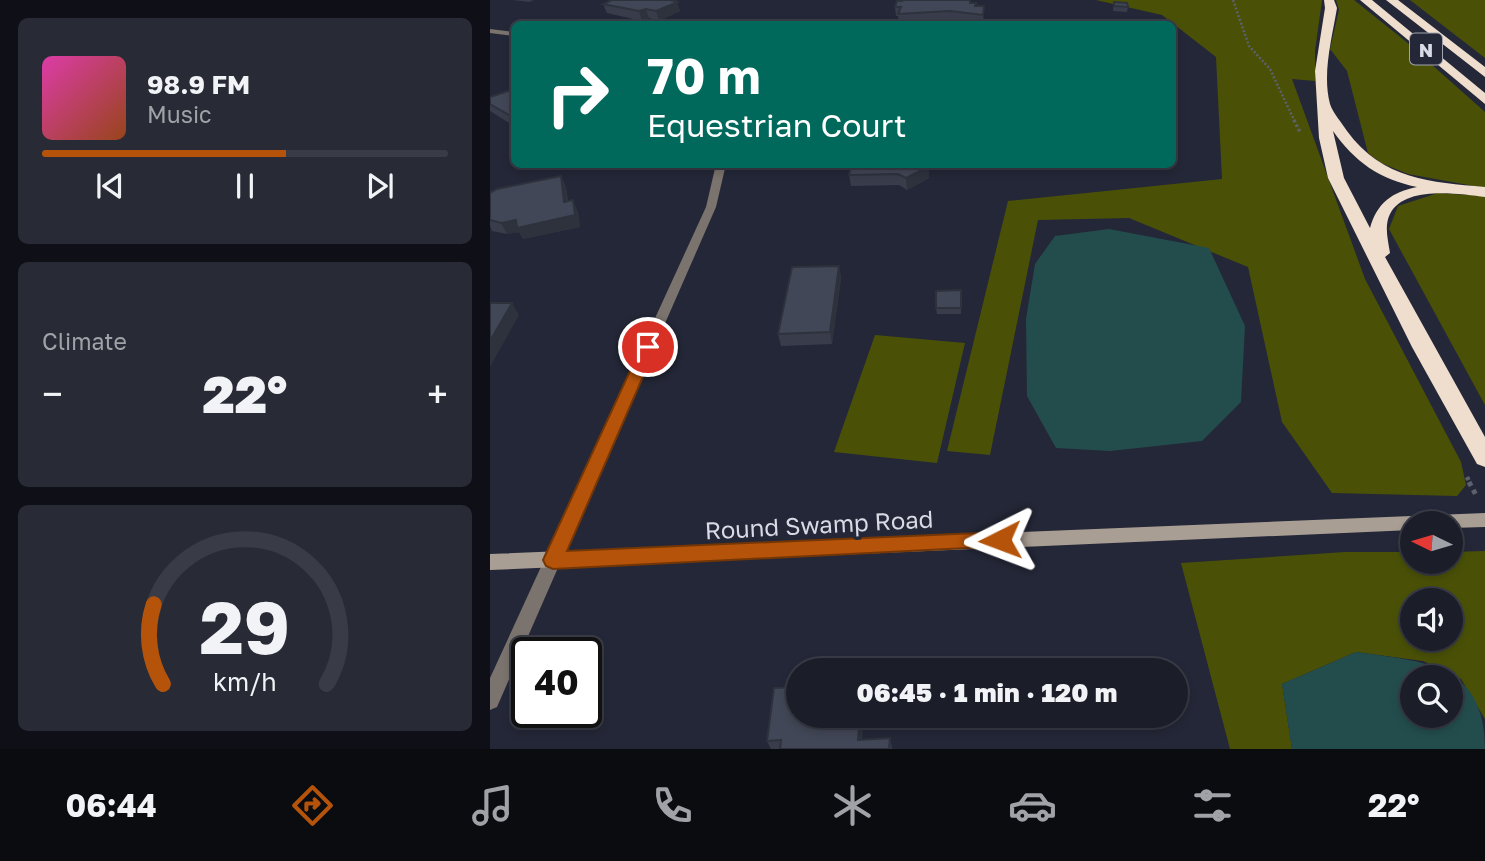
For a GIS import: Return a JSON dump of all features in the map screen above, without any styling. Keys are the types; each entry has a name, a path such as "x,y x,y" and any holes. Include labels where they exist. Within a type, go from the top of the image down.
{"highway":[{"path":"1329,0 1331,8 1321,71 1326,138 1336,178 1485,458"},
{"name":"N","path":"1365,0 1485,100"},
{"name":"N","path":"1391,0 1485,73"},
{"path":"1323,104 1359,158 1409,181 1485,192"},
{"path":"1391,285 1376,231 1385,208 1406,195 1454,189"}],"street":[{"path":"490,31 511,34"},
{"path":"490,700 711,207 721,168"},
{"name":"Round Swamp Road","path":"490,562 1485,520"}],"green space":[{"path":"1096,0 1322,0 1315,51 1315,81 1292,79 1365,279 1461,462 1466,485 1457,496 1332,493 1282,422 1248,267 1129,218 1038,220 990,455 947,451 1008,201 1222,179 1216,57 1176,26 1176,21 1170,21 1162,15"},
{"path":"1336,0 1354,0 1485,112 1485,188 1408,174 1381,163 1368,153 1347,71 1330,49 1339,10"},
{"path":"1410,0 1485,0 1485,58"},
{"path":"1438,193 1485,196 1485,405 1389,229 1398,206"},
{"path":"875,335 965,343 937,463 834,452"},
{"path":"1485,551 1485,719 1463,682 1463,665 1431,665 1423,661 1356,652 1282,684 1292,749 1230,749 1181,563 1345,552 1400,552 1400,574 1463,574 1463,552"}],"shaded area":[{"path":"1109,229 1209,248 1245,326 1241,402 1202,441 1110,451 1056,448 1027,396 1026,319 1035,264 1055,236"},
{"path":"1356,652 1429,665 1400,665 1400,728 1463,728 1463,684 1475,699 1482,721 1485,749 1292,749 1282,684"}],"building":[{"path":"612,0 678,2 656,11 639,11 603,4"},
{"path":"970,0 970,3 976,3 975,6 984,6 983,15 950,11 898,14 901,7 895,7 897,1"},
{"path":"1114,2 1127,3 1128,7 1114,6"},
{"path":"511,90 511,116 490,104 490,97"},
{"path":"850,168 926,168 906,178 898,174 849,175"},
{"path":"561,176 564,202 573,200 575,215 517,228 516,220 501,223 490,220 490,193 497,189"},
{"path":"839,266 830,332 778,334 792,267"},
{"path":"961,290 961,308 936,308 936,291"},
{"path":"490,303 512,303 490,341"},
{"path":"774,688 786,688 786,728 859,728 858,740 890,738 889,749 780,749 781,740 767,741"}],"route":[{"path":"648,347 553,560 1000,540"}]}
